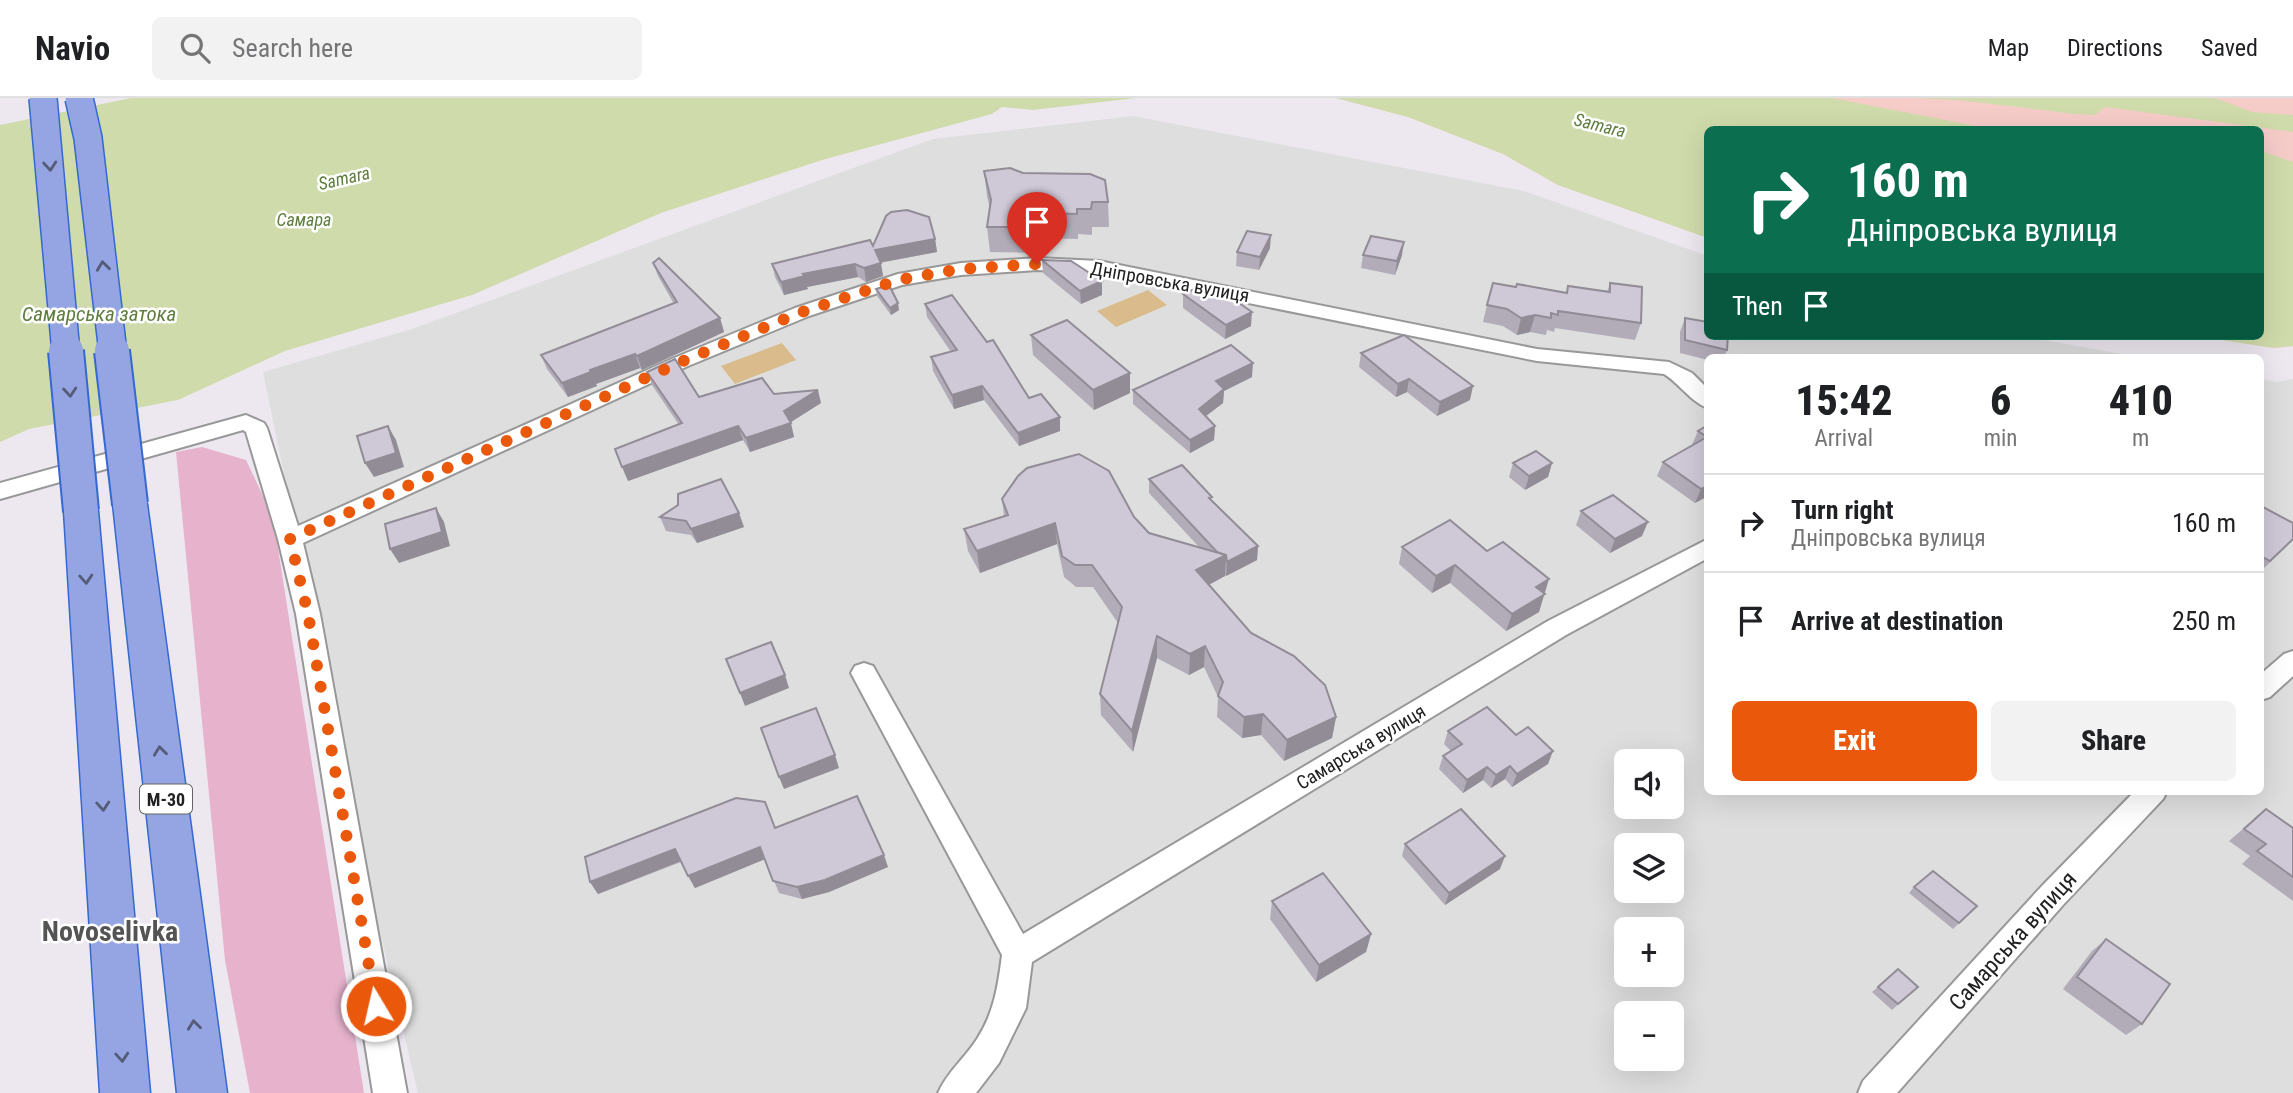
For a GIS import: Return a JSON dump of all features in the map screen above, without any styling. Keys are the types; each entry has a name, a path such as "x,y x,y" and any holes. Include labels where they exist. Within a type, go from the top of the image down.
{"highway":[{"path":"43,98 81,511 125,1093"},
{"name":"М-30","path":"79,98 88,138 202,1093"}],"street":[{"name":"Дніпровська вулиця","path":"290,539 668,368 802,312 898,280 961,269 1037,264 1099,267 1537,355 1650,364 1669,368 1704,397"},
{"path":"0,491 246,422 256,428 290,539 308,614 390,1093"},
{"name":"Самарська вулиця","path":"1018,954 1558,628 1704,550"},
{"path":"2264,687 2293,661"},
{"path":"864,673 1018,954 1010,1008 988,1052 955,1093"},
{"name":"Самарська вулиця","path":"1875,1093 2052,897 2149,795"}],"shaded area":[{"path":"1336,98 2293,98 2293,346 2274,348 2222,340 2264,340 2264,126 1704,126 1704,237 1558,185 1503,154 1408,117"},
{"path":"1133,116 1524,191 1704,255 1704,340 2044,340 2121,354 1704,354 1704,795 2264,795 2264,380 2276,382 2293,379 2293,1093 418,1093 365,868 263,372 412,329 933,139"},
{"path":"1148,290 1167,305 1116,327 1097,311"},
{"path":"782,343 796,360 735,384 721,366"},
{"path":"202,447 246,460 273,517 364,1093 250,1093 225,960 176,452"}],"water":[{"name":"Самара","path":"131,98 1136,98 1033,110 1002,107 992,114 822,160 661,213 472,295 285,351 178,400 29,429 0,442 0,125"},
{"name":"Samara","path":"1336,98 1832,98 1976,126 1704,126 1704,237 1558,185 1503,154 1408,117"},
{"path":"1914,98 2215,98 2252,112 2293,115 2293,132 2264,126 2105,107 2095,115 1958,100"},
{"path":"2264,152 2293,162 2293,346 2274,348 2222,340 2264,340"}],"building":[{"path":"1010,168 1023,173 1090,174 1105,180 1108,202 1092,202 1091,209 1077,209 1077,214 1016,212 1038,227 987,227 991,200 984,171"},
{"path":"907,210 929,217 935,239 875,250 881,263 864,268 855,264 803,274 805,276 781,282 772,264 870,240 873,246 886,216 891,212"},
{"path":"1247,231 1271,235 1260,257 1237,252"},
{"path":"1371,236 1404,242 1397,261 1363,255"},
{"path":"659,258 720,318 637,356 635,354 590,370 591,372 562,383 541,355 677,302 653,263"},
{"path":"1042,260 1071,261 1102,281 1080,291"},
{"path":"1493,283 1516,287 1517,284 1567,293 1568,286 1610,292 1610,283 1642,287 1641,323 1558,311 1558,315 1551,313 1551,318 1535,315 1521,318 1507,309 1487,305"},
{"path":"1206,284 1213,285 1252,312 1226,325 1183,294"},
{"path":"889,285 898,303 890,308 876,289"},
{"path":"952,295 987,342 993,340 1029,398 1041,394 1060,417 1018,433 982,386 952,395 931,357 957,350 925,304"},
{"path":"1685,318 1704,321 1704,340 1728,340 1727,350 1685,340"},
{"path":"1067,320 1130,373 1093,390 1031,335"},
{"path":"1404,335 1473,386 1440,402 1409,379 1398,384 1361,353"},
{"path":"1231,345 1253,363 1216,381 1224,389 1199,409 1215,426 1190,440 1133,390"},
{"path":"675,359 699,397 762,378 774,394 818,390 784,411 791,423 746,438 738,426 622,467 615,449 682,423 647,372"},
{"path":"388,426 396,453 365,463 357,436"},
{"path":"1704,439 1704,488 1701,489 1663,462"},
{"path":"1536,451 1552,463 1529,476 1513,463"},
{"path":"1079,454 1109,471 1134,517 1149,533 1226,555 1196,570 1251,633 1294,656 1325,685 1336,717 1287,740 1263,714 1244,717 1218,696 1223,682 1205,646 1190,654 1157,636 1132,731 1100,694 1122,607 1092,565 1075,565 1062,556 1055,523 977,551 964,529 1008,515 1002,499 1027,468"},
{"path":"1182,465 1212,497 1209,498 1258,546 1227,562 1226,555 1217,552 1149,479"},
{"path":"721,479 739,513 691,529 686,521 660,517 678,505 678,494"},
{"path":"1613,495 1648,522 1615,539 1581,511"},
{"path":"436,508 442,532 390,549 385,524"},
{"path":"2264,508 2293,523 2293,539 2270,561 2264,558"},
{"path":"1450,520 1487,551 1503,542 1549,579 1536,587 1545,594 1512,614 1455,565 1436,576 1402,547"},
{"path":"771,642 785,675 740,693 726,659"},
{"path":"1487,707 1516,735 1528,727 1553,751 1517,774 1510,766 1496,775 1487,767 1467,780 1443,756 1462,744 1448,731"},
{"path":"816,708 835,755 779,777 761,728"},
{"path":"857,796 884,855 825,880 797,887 773,881 760,847 688,876 675,849 590,882 585,857 736,798 765,802 775,828"},
{"path":"1461,809 1505,856 1449,893 1405,844"},
{"path":"2266,809 2293,828 2293,877 2257,851 2266,844 2244,829"},
{"path":"1933,871 1977,906 1959,923 1914,887"},
{"path":"1323,873 1371,934 1319,965 1272,901"},
{"path":"2106,939 2170,984 2142,1024 2077,977"},
{"path":"1898,969 1918,987 1898,1004 1878,987"}],"district":[{"name":"Novoselivka","path":"110,931"}],"route":[{"path":"376,1006 308,614 290,539 681,362 802,312 898,280 961,269 1037,264"}],"water label":[{"name":"Самарська затока","path":"99,314"}]}
